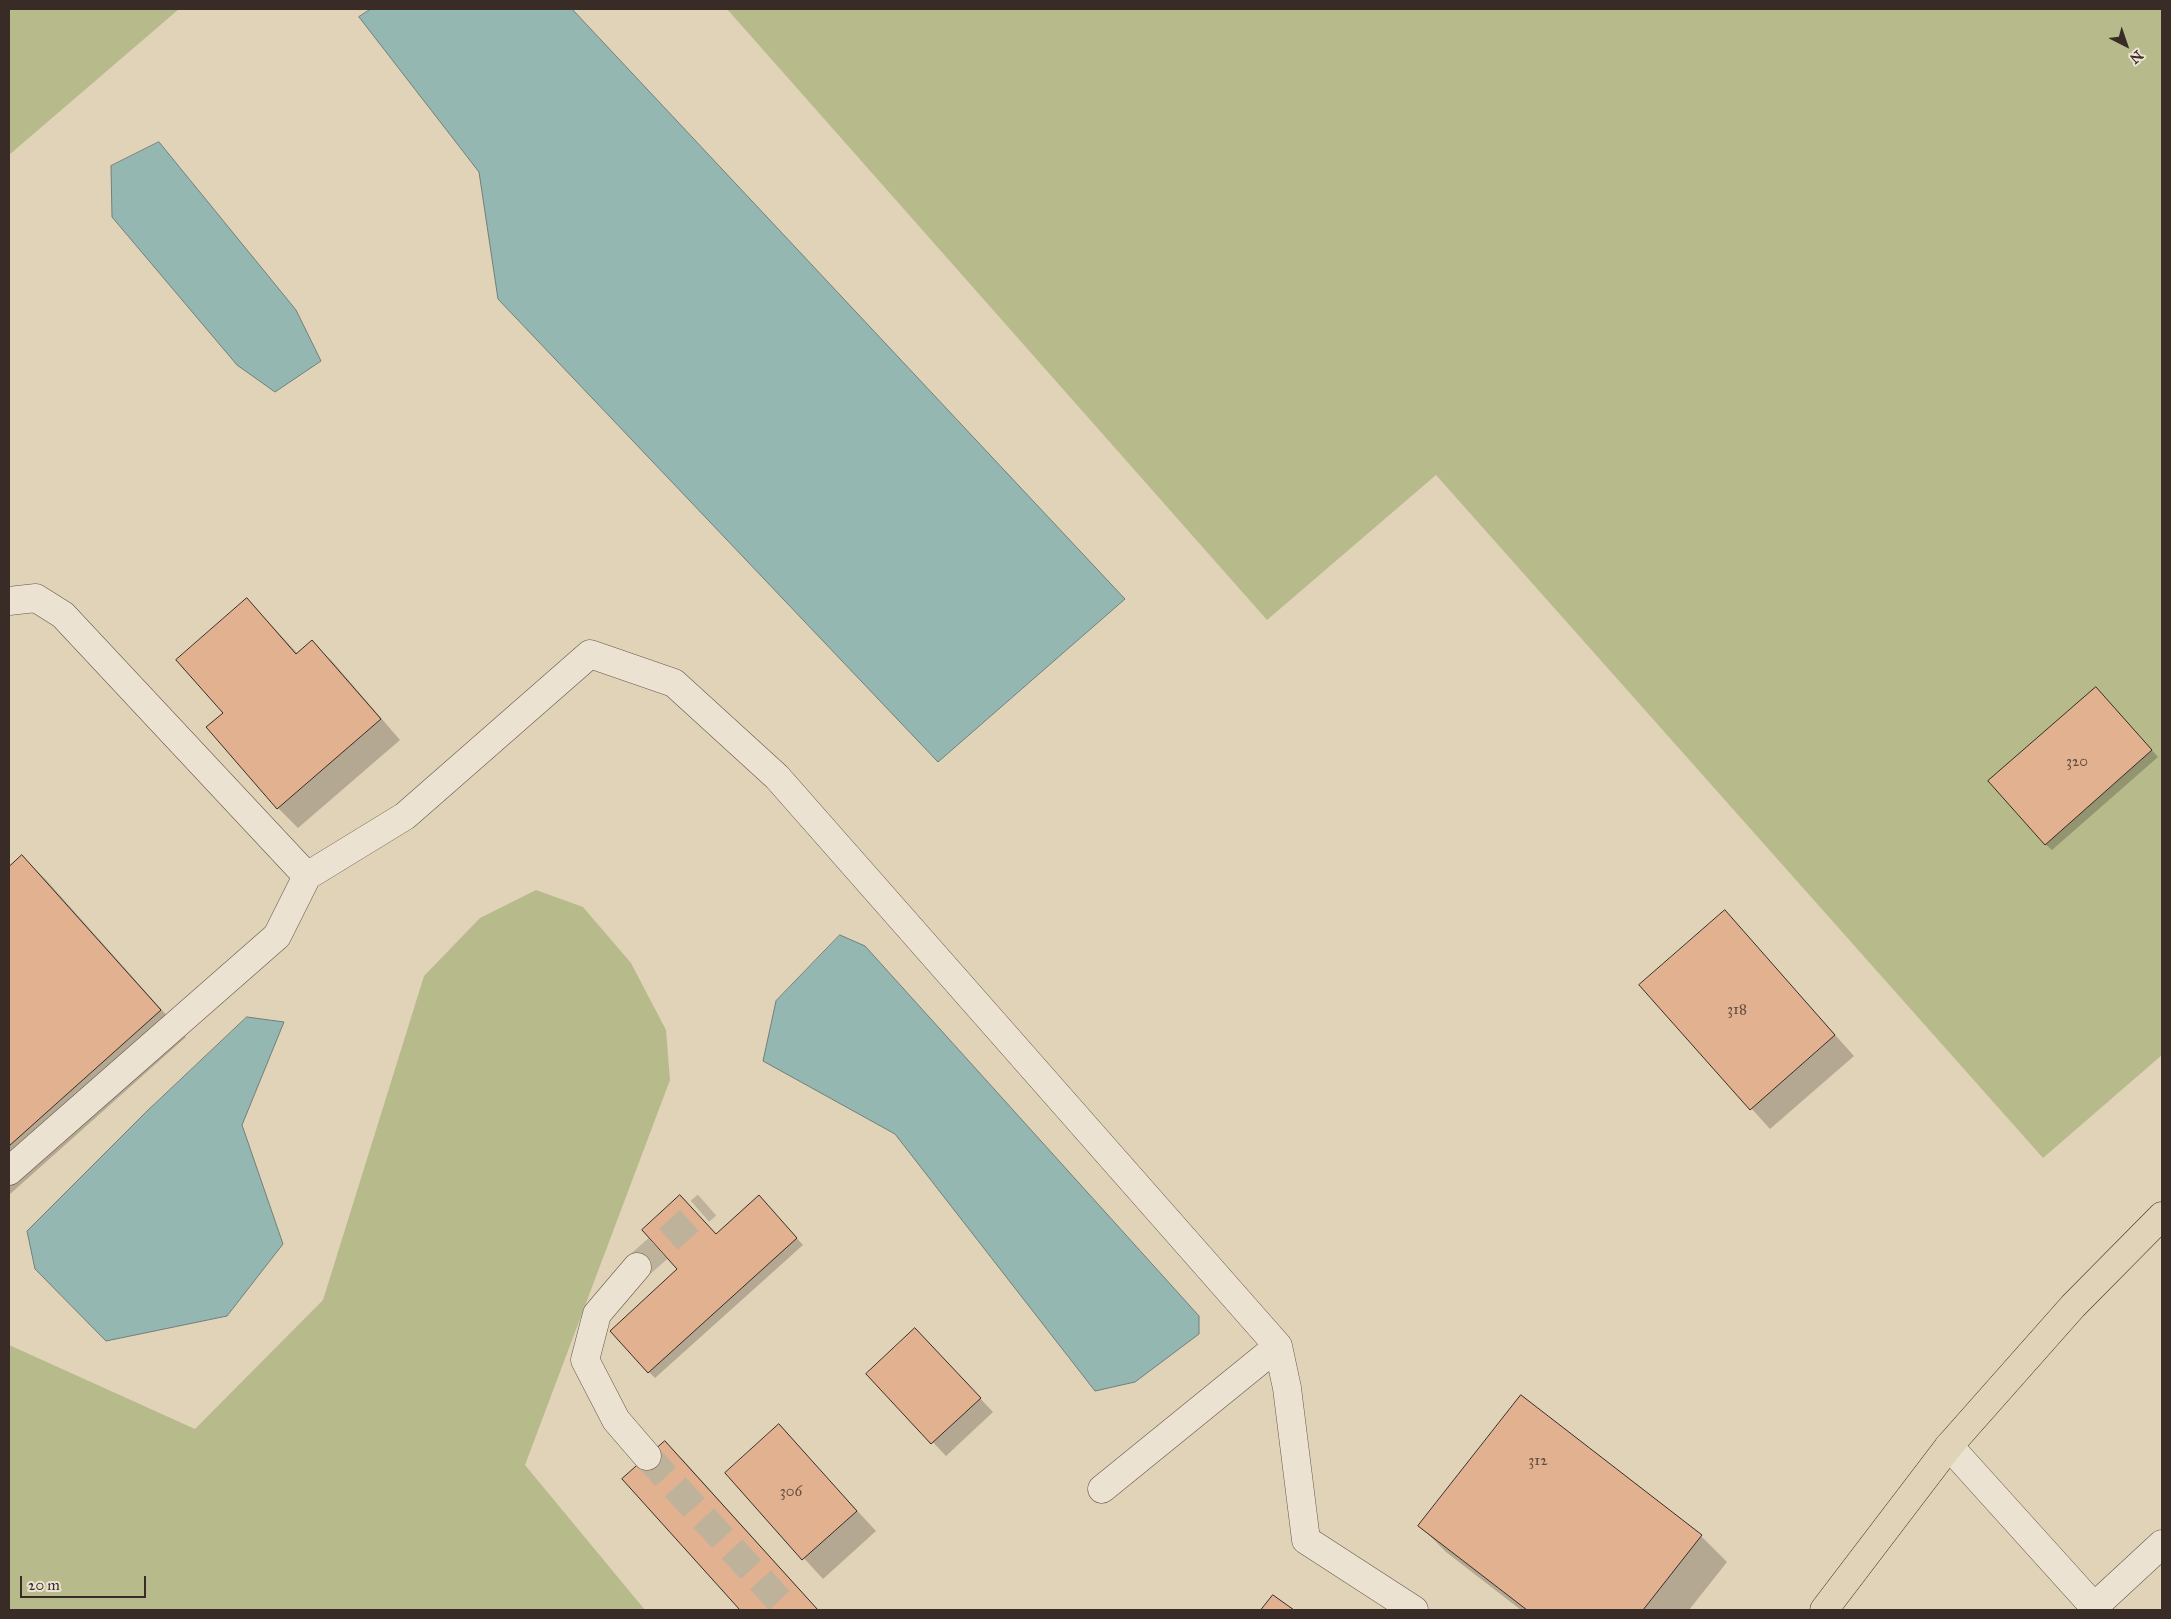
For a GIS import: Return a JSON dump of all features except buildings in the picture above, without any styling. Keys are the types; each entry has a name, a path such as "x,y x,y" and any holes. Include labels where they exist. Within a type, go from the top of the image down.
{"main road":[{"path":"1824,1610 1949,1446 2073,1306 2162,1216"}],"street":[{"path":"9,601 36,598 63,615 307,876"},
{"path":"9,1171 276,936 307,876 405,816 590,654 674,684 777,777 1278,1346 1287,1388 1306,1540 1414,1610"},
{"path":"637,1267 597,1314 585,1360 616,1420 647,1456"},
{"path":"1102,1489 1278,1346"},
{"path":"1949,1446 2095,1609 2162,1544"}],"green space":[{"path":"9,9 179,9 9,155"},
{"path":"727,9 2162,9 2162,1055 2043,1158 1436,475 1267,620"},
{"path":"536,890 583,907 631,963 666,1030 670,1080 525,1465 645,1610 9,1610 9,1345 195,1429 323,1300 424,976 480,918"}],"water":[{"path":"371,9 572,9 1125,599 938,762 498,299 479,172 359,17"},
{"path":"159,142 296,310 321,361 275,392 237,365 112,217 111,166"},
{"path":"840,935 865,946 1199,1316 1199,1334 1135,1382 1095,1391 895,1134 763,1061 776,1001"},
{"path":"247,1017 284,1022 242,1125 283,1244 227,1316 106,1341 35,1269 27,1231 145,1113"}],"tunnel":[{"path":"637,1267 707,1205"},
{"path":"647,1456 788,1610"}]}
